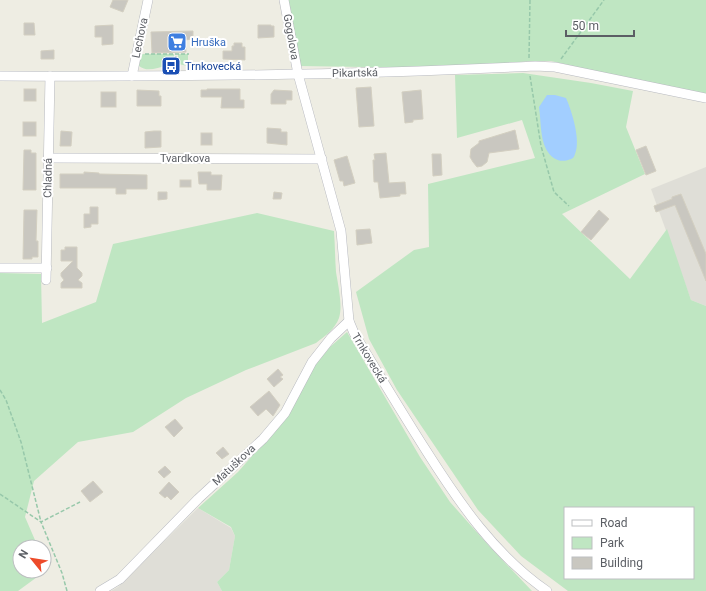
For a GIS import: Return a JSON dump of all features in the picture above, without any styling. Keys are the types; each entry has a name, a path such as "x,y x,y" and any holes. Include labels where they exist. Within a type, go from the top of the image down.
{"street":[{"name":"Lechova","path":"132,76 148,0"},
{"name":"Gogolova","path":"284,0 298,74"},
{"name":"Pikartská","path":"0,76 132,76 418,72 529,66 555,67 706,98"},
{"name":"Trnkovecká","path":"298,74 341,231 349,322 354,333 456,498 494,545 532,581 546,591"},
{"name":"Chladná","path":"46,280 50,76"},
{"name":"Tvardkova","path":"48,158 322,159"},
{"path":"0,268 46,268"},
{"name":"Matuškova","path":"100,591 120,579 198,498 263,439 285,413 312,362 331,338 349,322"}],"path":[{"path":"530,0 529,66 541,146 554,192 569,206"},
{"path":"555,67 604,0"},
{"path":"153,54 189,54"},
{"path":"175,66 176,54"},
{"path":"0,390 6,400 21,442 40,522 62,573 67,591"},
{"path":"0,494 40,522"},
{"path":"40,522 80,502"}],"shaded area":[{"path":"706,167 706,306 691,300 651,189"},
{"path":"198,508 231,528 235,536 229,570 217,582 222,591 111,591 118,587"}],"green space":[{"path":"288,0 706,0 706,94 637,81 551,61 433,68 299,66"},
{"path":"140,54 174,54 174,64 153,69 142,68 139,66"},
{"path":"178,54 188,54 188,66 178,64"},
{"path":"523,73 633,91 626,127 645,174 562,214 630,279 667,229 691,300 706,306 706,591 568,591 521,556 478,510 397,390 369,339 356,292 414,250 429,247 428,184 535,158 522,120 457,138 455,75"},
{"path":"257,213 334,231 336,272 340,295 339,318 335,326 316,343 246,370 186,398 133,432 78,442 34,481 25,517 35,539 12,539 12,579 34,579 18,591 0,591 0,273 41,274 42,323 96,302 113,244"},
{"path":"347,332 420,457 450,502 532,591 222,591 217,582 229,570 235,536 231,527 198,508 238,472 288,415 315,365 330,347"}],"water":[{"path":"547,95 555,95 566,98 573,118 577,148 575,155 571,159 565,161 558,160 553,157 548,152 544,144 539,107"}],"building":[{"path":"113,0 128,0 123,12 110,7"},
{"path":"24,23 34,23 35,35 24,35"},
{"path":"113,25 113,44 102,45 102,37 95,37 95,26"},
{"path":"258,25 274,26 274,37 258,38"},
{"path":"193,31 193,39 185,40 186,52 152,53 151,32"},
{"path":"234,43 242,43 242,47 245,47 245,60 223,59 223,51 232,51 232,46 234,46"},
{"path":"54,50 54,59 41,59 41,51"},
{"path":"371,87 374,126 359,127 356,88"},
{"path":"24,89 36,89 36,101 24,101"},
{"path":"240,89 240,100 244,100 244,108 221,108 222,97 201,97 201,90"},
{"path":"137,90 159,91 159,96 161,96 161,106 137,106"},
{"path":"274,90 292,91 292,100 286,100 286,104 271,104 271,94"},
{"path":"421,90 423,119 405,123 402,92"},
{"path":"101,92 116,92 116,107 101,107"},
{"path":"23,122 36,122 36,136 23,136"},
{"path":"267,128 281,129 281,132 287,132 287,145 267,143"},
{"path":"515,130 519,149 489,153 487,162 482,166 477,167 470,157 471,149 479,143 479,141"},
{"path":"61,131 72,132 71,146 60,146"},
{"path":"161,131 161,147 145,148 145,132"},
{"path":"201,133 212,133 212,145 201,145"},
{"path":"646,146 656,171 646,175 636,150"},
{"path":"24,150 31,150 31,153 36,153 36,190 23,190"},
{"path":"386,153 389,183 405,182 406,194 380,198 378,182 374,182 373,160 375,160 374,154"},
{"path":"432,154 441,154 442,175 433,176"},
{"path":"347,156 355,183 344,186 343,181 340,181 334,160"},
{"path":"84,172 99,174 147,175 147,189 126,189 126,194 116,194 116,188 60,188 60,174 84,174"},
{"path":"198,172 211,172 211,175 222,175 221,190 207,190 207,184 199,184"},
{"path":"180,180 191,180 191,187 180,187"},
{"path":"158,192 167,192 167,199 158,200"},
{"path":"274,192 282,193 281,199 273,199"},
{"path":"681,194 706,254 706,281 675,205 656,212 654,206"},
{"path":"90,207 98,207 98,224 91,224 91,227 84,228 84,214 90,214"},
{"path":"24,210 37,210 36,241 38,241 38,257 32,257 32,259 23,259"},
{"path":"599,210 609,219 591,240 581,232"},
{"path":"370,229 372,243 357,245 356,230"},
{"path":"65,247 77,247 77,268 82,273 82,276 78,280 82,283 82,288 61,288 61,283 64,280 61,273 73,261 61,261 61,250 65,250"},
{"path":"278,369 283,375 280,377 283,379 274,387 267,379"},
{"path":"269,391 280,405 273,416 266,409 258,416 250,407"},
{"path":"175,419 183,428 174,437 165,427"},
{"path":"223,447 229,454 222,459 216,453"},
{"path":"165,466 171,472 164,478 158,472"},
{"path":"93,481 103,492 90,502 81,491"},
{"path":"169,482 179,492 171,500 167,496 165,498 159,493"}],"place":[{"name":"Hruška","path":"177,42"},
{"name":"Trnkovecká","path":"171,66"}]}
